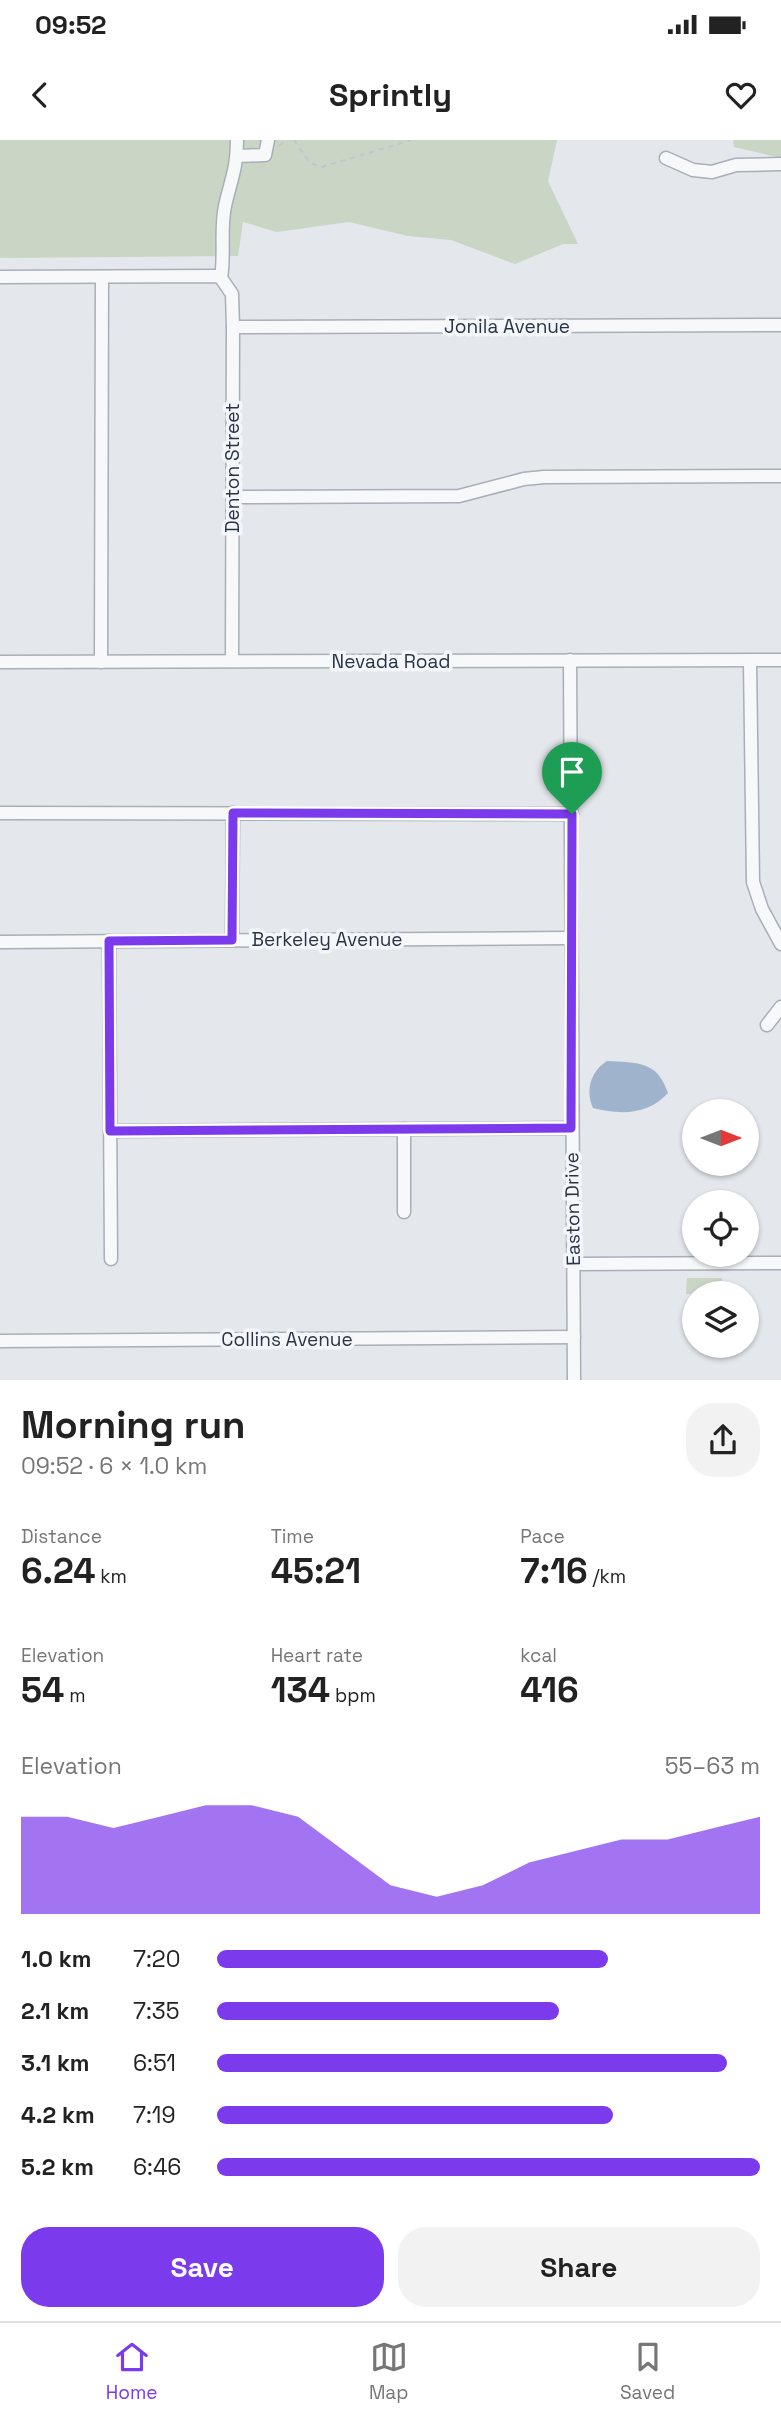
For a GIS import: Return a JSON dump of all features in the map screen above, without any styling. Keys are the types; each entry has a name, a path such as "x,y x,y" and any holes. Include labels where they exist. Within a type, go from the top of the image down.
{"street":[{"path":"0,277 221,278 225,259 225,207 237,170 237,140"},
{"path":"237,156 265,155 268,140"},
{"path":"666,158 693,170 712,172 736,165 781,164"},
{"path":"101,662 102,277"},
{"name":"Denton Street","path":"221,278 232,294 233,327 232,661"},
{"name":"Jonila Avenue","path":"233,327 781,326"},
{"path":"233,497 459,496 524,479 544,477 781,476"},
{"name":"Easton Drive","path":"570,660 574,1380"},
{"name":"Nevada Road","path":"0,662 781,660"},
{"path":"750,661 753,882 762,909 781,944"},
{"path":"0,813 572,814"},
{"path":"232,940 233,813"},
{"name":"Berkeley Avenue","path":"0,942 570,938"},
{"path":"109,941 111,1259"},
{"path":"767,1025 781,1007"},
{"path":"110,1131 571,1128"},
{"path":"404,1129 404,1212"},
{"path":"573,1264 781,1263"},
{"name":"Collins Avenue","path":"0,1341 574,1337"}],"path":[{"path":"294,140 310,163 322,167 411,140"}],"green space":[{"path":"0,140 557,140 548,181 578,244 563,244 515,264 451,240 408,236 349,222 277,232 243,222 238,256 0,258"},
{"path":"733,140 781,140 781,158 734,147"},
{"path":"687,1278 722,1278 722,1281 687,1281"}],"water":[{"path":"607,1061 645,1065 658,1074 668,1093 652,1106 633,1111 614,1112 593,1108 591,1082 597,1070"}],"route":[{"path":"233,813 572,814 571,1128 110,1131 109,941 232,940 233,813"}]}
